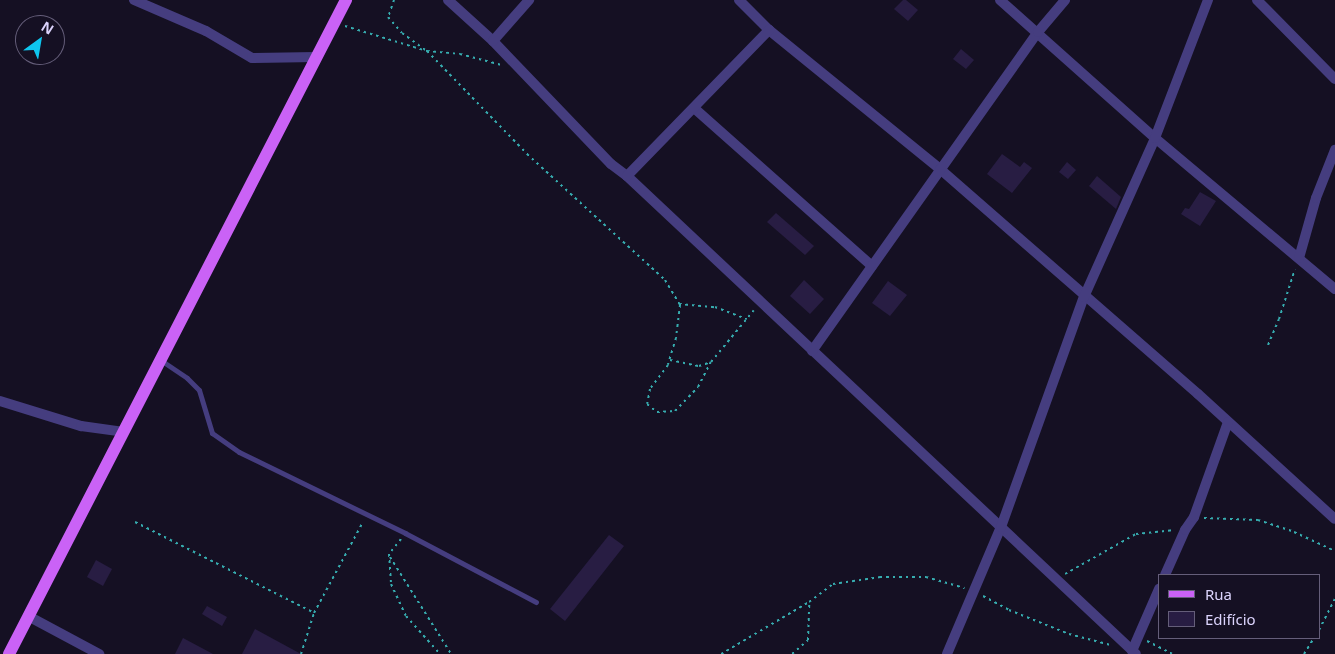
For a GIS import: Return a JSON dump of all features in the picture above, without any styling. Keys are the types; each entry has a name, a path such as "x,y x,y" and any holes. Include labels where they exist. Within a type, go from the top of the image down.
{"main road":[{"path":"10,654 346,0"}],"street":[{"path":"134,0 206,32 252,58 316,56"},
{"path":"448,0 493,41 611,164 627,176 812,352 1134,652"},
{"path":"493,41 529,0"},
{"path":"739,0 769,30 940,169 1228,422 1335,519"},
{"path":"1000,0 1155,138 1335,289"},
{"path":"812,352 1038,32 1065,0"},
{"path":"948,654 1001,527 1084,297 1155,138 1208,0"},
{"path":"1257,0 1335,79"},
{"path":"627,176 769,30"},
{"path":"694,108 872,266"},
{"path":"1299,258 1316,198 1335,150"},
{"path":"0,400 81,426 124,432"},
{"path":"1165,574 1185,530 1194,517 1228,422"},
{"path":"1134,652 1137,636 1158,591"},
{"path":"28,616 99,654"}],"lane":[{"path":"161,361 187,378 199,390 212,433 239,452 405,533 536,602"}],"path":[{"path":"394,0 388,17 402,34 426,51 527,154 665,280 679,304 676,338 670,360 650,389 648,404 657,412 675,412 698,386 711,362 760,302"},
{"path":"334,22 426,51 460,54 504,66"},
{"path":"1268,345 1279,319 1299,258"},
{"path":"679,304 715,307 746,319"},
{"path":"670,360 699,366 711,362"},
{"path":"301,654 314,613 366,515"},
{"path":"1194,517 1258,520 1294,532 1335,551"},
{"path":"135,522 314,613"},
{"path":"1056,579 1136,534 1185,530"},
{"path":"405,533 389,554 391,584 406,616 440,654"},
{"path":"389,554 451,654"},
{"path":"721,654 809,602 833,584 880,576 926,577 974,591 1010,610 1069,634 1114,646"},
{"path":"1320,628 1335,599"},
{"path":"792,654 808,640 809,602"},
{"path":"1137,636 1172,654"},
{"path":"1304,654 1313,639"}],"building":[{"path":"903,0 906,0 918,10 908,21 894,9"},
{"path":"961,49 974,60 966,69 953,59"},
{"path":"1002,154 1020,167 1024,162 1032,168 1012,193 987,174"},
{"path":"1067,162 1076,170 1068,179 1059,172"},
{"path":"1097,176 1121,197 1116,209 1089,186"},
{"path":"1200,192 1216,201 1200,226 1181,214 1185,208 1189,209"},
{"path":"776,213 814,246 805,255 767,222"},
{"path":"804,280 824,299 810,314 790,296"},
{"path":"888,281 907,295 890,316 872,303"},
{"path":"609,535 624,546 565,621 550,609"},
{"path":"96,560 112,569 103,586 87,577"},
{"path":"207,606 227,617 222,626 202,614"},
{"path":"255,629 301,654 242,654"},
{"path":"183,638 213,654 175,654"}]}
